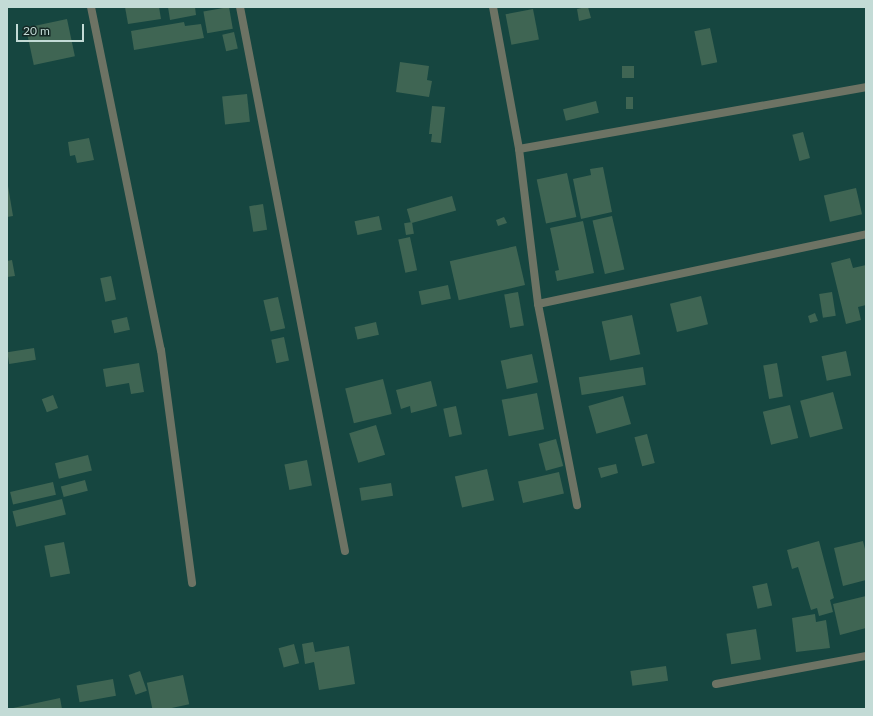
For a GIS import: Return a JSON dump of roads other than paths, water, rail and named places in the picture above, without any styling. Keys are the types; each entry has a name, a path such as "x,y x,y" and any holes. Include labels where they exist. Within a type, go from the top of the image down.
{"street":[{"path":"91,7 162,350 192,583"},
{"path":"240,7 345,551"},
{"path":"493,7 519,149 538,304 577,505"},
{"path":"519,149 866,87"},
{"path":"538,304 866,234"},
{"path":"716,684 866,656"}]}
